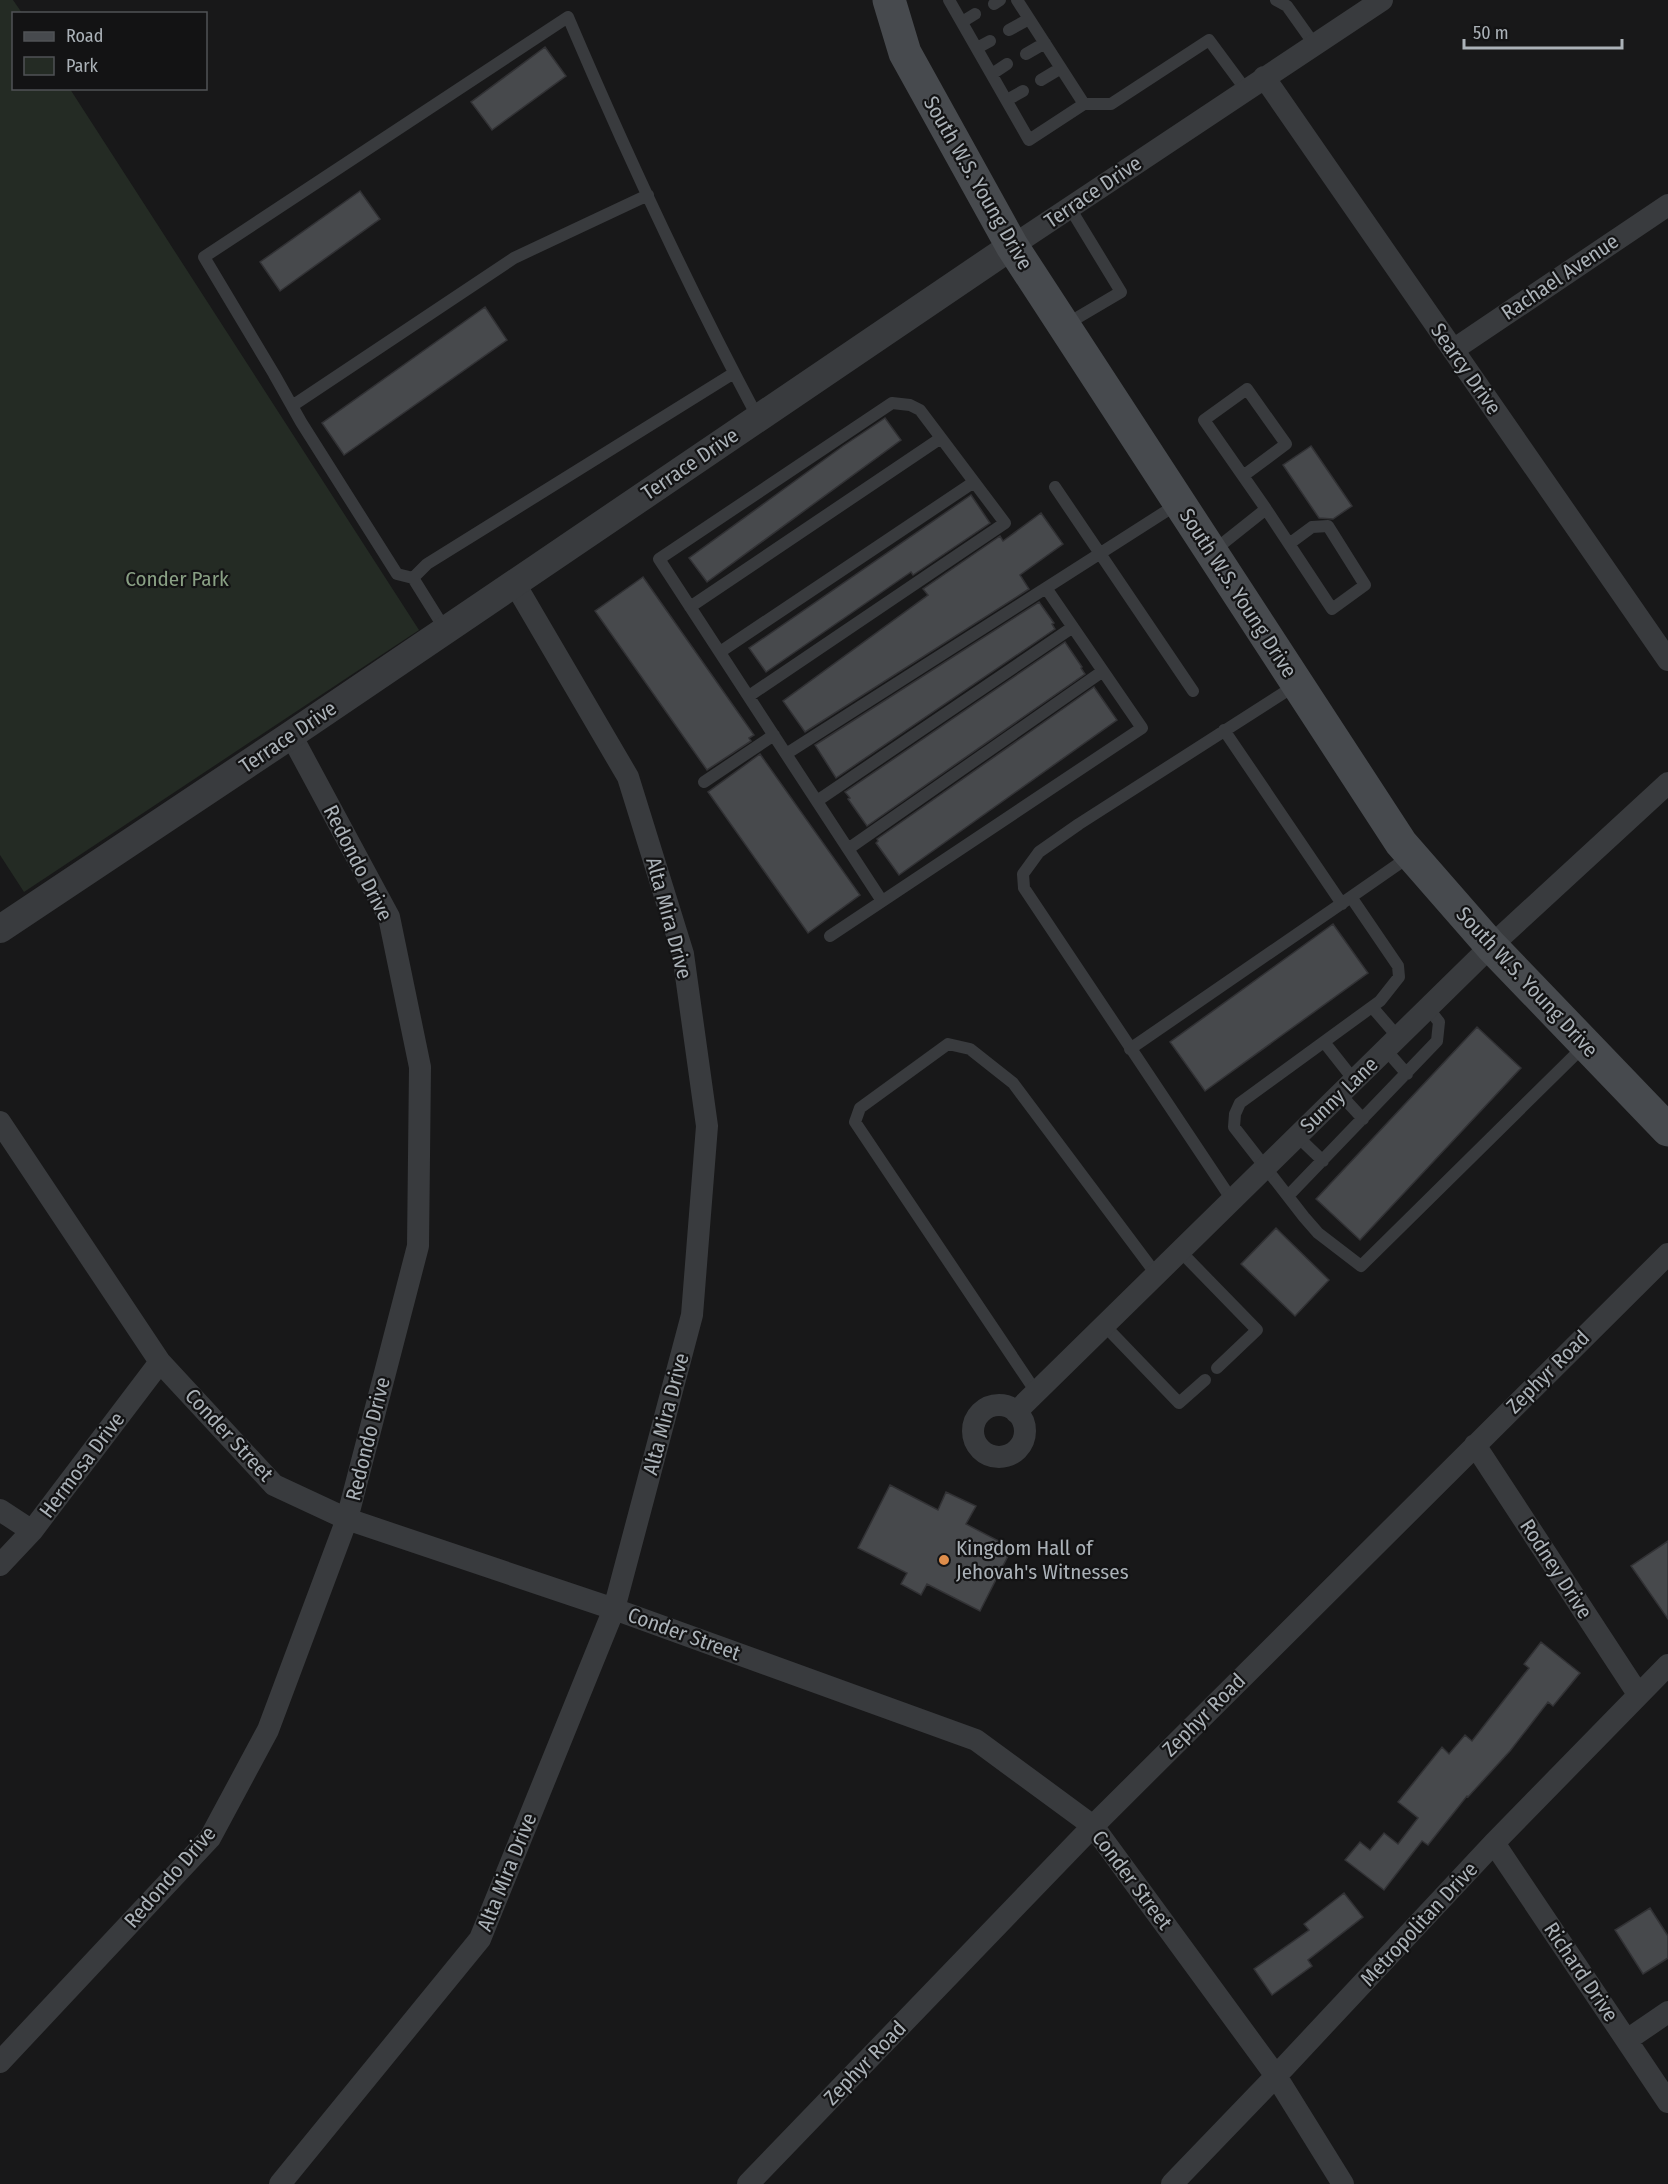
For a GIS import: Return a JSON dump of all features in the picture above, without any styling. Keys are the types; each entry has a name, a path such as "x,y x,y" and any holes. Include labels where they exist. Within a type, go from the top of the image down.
{"main road":[{"name":"South W.S. Young Drive","path":"889,0 905,52 1012,246 1401,843 1491,946 1668,1130"}],"street":[{"name":"Terrace Drive","path":"0,929 446,631 1012,246 1382,0"},
{"name":"Searcy Drive","path":"1255,84 1453,350 1668,660"},
{"name":"Rachael Avenue","path":"1453,350 1668,205"},
{"name":"Alta Mira Drive","path":"280,2184 480,1939 614,1609 692,1315 707,1126 683,954 628,777 515,584"},
{"name":"Redondo Drive","path":"0,2062 210,1838 268,1730 347,1519 418,1246 420,1067 389,917 291,735"},
{"name":"Sunny Lane","path":"1016,1412 1491,946 1668,783"},
{"name":"Conder Street","path":"0,1122 160,1362 274,1485 347,1519 614,1609 976,1740 1093,1826 1276,2076 1344,2184"},
{"name":"Zephyr Road","path":"748,2184 1093,1826 1668,1254"},
{"name":"Hermosa Drive","path":"0,1564 32,1531 160,1362"},
{"name":"Rodney Drive","path":"1475,1445 1638,1694"},
{"path":"0,1510 32,1531"},
{"name":"Metropolitan Drive","path":"1172,2184 1494,1843 1668,1665"},
{"name":"Richard Drive","path":"1494,1843 1668,2102"},
{"path":"1627,2040 1668,2012"}],"lane":[{"path":"949,0 1029,140 1084,104 1111,104 1209,40 1255,84"},
{"path":"1017,0 1084,104"},
{"path":"1286,2 1314,44"},
{"path":"962,22 975,14"},
{"path":"446,631 413,578 397,574 292,406 204,257 568,17 616,128 758,418"},
{"path":"1009,30 1029,19"},
{"path":"977,48 990,41"},
{"path":"1026,54 1045,43"},
{"path":"992,74 1007,64"},
{"path":"1041,80 1061,68"},
{"path":"1007,100 1023,91"},
{"path":"292,406 514,258 648,195"},
{"path":"1064,326 1121,292 1070,208"},
{"path":"413,578 427,564 734,373"},
{"path":"1243,476 1286,444 1247,388 1204,420 1332,609 1365,585 1328,526 1312,527 1289,544"},
{"path":"749,696 1005,523 920,410 910,405 892,403 659,559 882,901"},
{"path":"690,607 941,438"},
{"path":"720,652 974,482"},
{"path":"1056,487 1193,691"},
{"path":"786,754 1180,503"},
{"path":"1211,552 1266,509"},
{"path":"830,936 1142,728 1046,588"},
{"path":"817,801 1072,627"},
{"path":"848,849 1103,671"},
{"path":"1232,1200 1024,888 1023,874 1039,852 1079,824 1297,684"},
{"path":"1224,730 1347,901 1398,966 1399,977 1380,1001 1240,1103 1235,1114 1234,1127 1318,1233 1361,1266 1586,1044"},
{"path":"704,782 774,735"},
{"path":"1130,1049 1411,856"},
{"path":"1372,1007 1407,1074"},
{"path":"1288,1196 1437,1041 1439,1022 1428,1008"},
{"path":"1324,1042 1363,1119"},
{"path":"1036,1392 855,1122 860,1108 948,1044 970,1049 1013,1083 1156,1274"},
{"path":"1297,1136 1323,1161"},
{"path":"1180,1251 1257,1330 1217,1368"},
{"path":"1104,1325 1179,1403 1205,1380"}],"green space":[{"name":"Conder Park","path":"0,0 13,0 21,12 12,12 12,90 71,90 419,630 24,892 0,855"}],"building":[{"path":"545,47 566,76 492,130 471,102"},
{"path":"360,191 380,219 280,291 260,262"},
{"path":"485,307 507,340 344,455 322,423"},
{"path":"885,418 901,440 707,582 689,558"},
{"path":"1311,446 1352,506 1333,519 1319,518 1283,465"},
{"path":"971,495 990,523 913,575 911,572 766,672 749,648"},
{"path":"1041,513 1063,544 1020,575 1029,589 805,732 783,701 928,595 923,589 1000,536 1003,541"},
{"path":"643,577 754,735 749,738 751,741 707,770 595,611"},
{"path":"1039,602 1054,623 1052,624 1055,629 836,778 815,745"},
{"path":"1065,642 1085,674 867,826 845,792"},
{"path":"1094,687 1117,720 899,875 876,843 877,839"},
{"path":"760,754 860,895 808,933 708,792"},
{"path":"1333,924 1368,973 1205,1091 1170,1042"},
{"path":"1477,1027 1521,1068 1360,1240 1316,1199"},
{"path":"1276,1228 1329,1280 1295,1316 1241,1264"},
{"name":"Kingdom Hall of Jehovah's Witnesses","path":"890,1485 938,1510 946,1492 976,1506 966,1524 1012,1548 980,1611 927,1584 921,1595 901,1584 907,1573 858,1548"},
{"path":"1668,1541 1668,1619 1631,1566"},
{"path":"1541,1642 1580,1673 1553,1706 1548,1702 1510,1751 1467,1796 1428,1845 1422,1841 1384,1890 1345,1860 1360,1842 1370,1850 1384,1833 1398,1844 1418,1818 1398,1802 1442,1747 1449,1754 1465,1735 1472,1741 1529,1668 1524,1664"},
{"path":"1344,1893 1363,1917 1308,1960 1312,1966 1272,1995 1254,1969 1309,1930 1304,1924"},
{"path":"1650,1908 1668,1936 1668,1958 1643,1974 1615,1930"}],"place":[{"name":"Kingdom Hall of Jehovah's Witnesses","path":"944,1560"}]}
